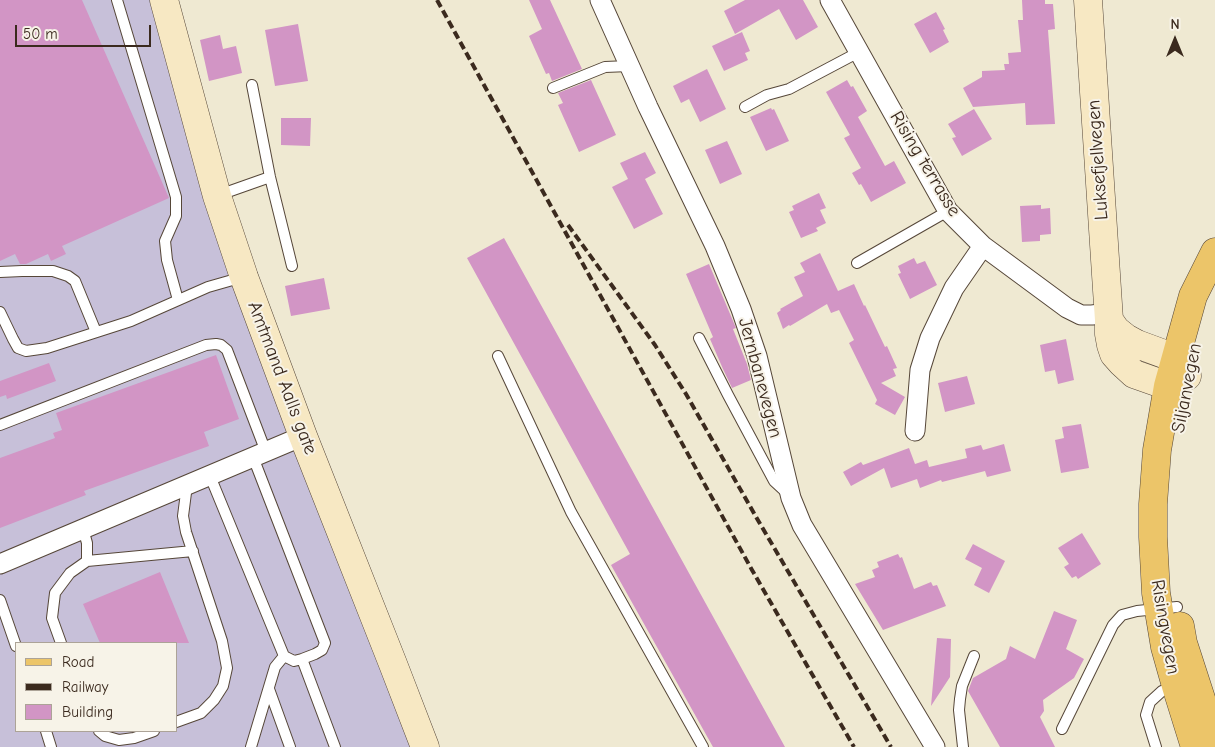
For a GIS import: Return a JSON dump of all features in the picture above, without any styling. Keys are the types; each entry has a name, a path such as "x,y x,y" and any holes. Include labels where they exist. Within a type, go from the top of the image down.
{"main road":[{"name":"Amtmand Aalls gate","path":"164,0 218,196 244,277 303,436 425,747"},
{"name":"Luksefjellvegen","path":"1088,0 1109,317"},
{"name":"Siljanvegen","path":"1162,513 1173,483 1176,444 1177,374 1207,298 1214,254"},
{"path":"1109,317 1116,330 1177,374"},
{"name":"Risingvegen","path":"1162,513 1171,574 1168,608 1183,643 1185,684 1195,747"},
{"name":"Risingvegen","path":"1185,684 1215,742"}],"street":[{"name":"Jernbanevegen","path":"600,0 629,66 715,246 741,309 757,356 791,498 802,525 935,747"},
{"name":"Rising terrasse","path":"830,0 948,211 983,246 1067,308 1081,315 1109,317"},
{"path":"915,431 920,370 930,338 954,288 983,246"},
{"path":"0,564 303,436"}],"lane":[{"path":"117,0 176,197 176,216 165,241 167,260 178,300"},
{"path":"745,107 789,88 859,52"},
{"path":"552,88 605,67 629,66"},
{"path":"252,86 270,177 292,266"},
{"path":"218,196 270,177"},
{"path":"857,263 948,211"},
{"path":"0,272 53,271 68,276 75,281 96,332"},
{"path":"0,312 18,348 26,351 47,348 131,321 208,286 244,277"},
{"path":"699,338 774,481 791,498"},
{"path":"0,425 206,345 221,345 227,350 260,454 325,643 322,650 302,659 294,660 284,656 210,476"},
{"path":"498,356 572,512 703,747"},
{"path":"178,721 201,713 214,700 223,686 227,668 222,641 186,532 183,516 187,485"},
{"path":"83,529 87,543 87,561"},
{"path":"60,642 52,618 55,593 70,573 87,561 192,551"},
{"path":"0,600 15,643"},
{"path":"1062,730 1113,625 1122,616 1138,611 1168,608"},
{"path":"251,747 275,667 284,656"},
{"path":"963,747 959,710 960,699 962,686 974,656"},
{"path":"302,659 335,747"},
{"path":"1156,747 1146,715 1150,702 1162,691 1185,684"},
{"path":"269,689 290,747"},
{"path":"46,732 51,747"},
{"path":"100,732 105,736 119,740 134,738 151,732"}],"shaded area":[{"path":"0,0 164,0 217,196 425,747 0,747"}],"building":[{"path":"0,0 82,0 169,198 62,246 66,254 51,261 48,254 26,264 20,264 15,254 0,261"},
{"path":"529,0 550,0 582,69 552,81 549,73 546,74 529,36 542,29"},
{"path":"745,0 803,0 818,27 796,40 779,9 735,34 724,11"},
{"path":"1022,0 1045,0 1045,4 1053,4 1055,29 1048,30 1055,124 1026,125 1025,103 973,107 963,88 982,77 982,71 1005,70 1004,64 1009,64 1008,53 1021,52 1018,20 1023,20"},
{"path":"936,12 949,42 930,53 914,24"},
{"path":"298,24 308,81 275,86 265,30"},
{"path":"742,32 750,51 745,53 748,60 724,71 712,46"},
{"path":"220,35 223,49 236,46 242,73 209,81 200,40"},
{"path":"707,69 726,109 700,122 689,99 681,103 673,86"},
{"path":"591,80 616,135 579,152 558,105 563,103 558,93"},
{"path":"847,80 851,87 853,86 867,111 858,117 885,166 894,161 906,183 871,202 852,173 861,168 844,138 850,135 826,92"},
{"path":"771,108 772,110 774,109 789,141 766,151 750,117"},
{"path":"974,109 992,139 962,156 952,138 956,137 948,124"},
{"path":"281,118 311,118 310,146 281,145"},
{"path":"727,141 742,174 720,184 705,150"},
{"path":"645,152 656,173 645,179 663,214 634,229 612,187 628,179 620,163"},
{"path":"819,193 826,208 820,210 826,223 816,228 818,231 801,238 789,212 794,210 792,206"},
{"path":"1041,205 1041,209 1050,208 1051,234 1040,235 1040,241 1022,242 1020,206"},
{"path":"504,238 785,747 713,747 611,565 630,554 467,258"},
{"path":"820,253 838,291 854,284 885,347 887,346 897,368 893,369 896,376 881,383 905,397 895,415 875,404 877,400 849,343 854,340 839,310 831,313 827,304 783,329 777,313 780,309 803,296 794,277 805,272 800,263"},
{"path":"914,258 917,264 925,261 937,285 910,299 898,274 901,273 898,266"},
{"path":"709,264 736,328 733,329 747,364 751,380 732,388 710,339 713,337 686,274"},
{"path":"324,278 330,309 291,316 285,286"},
{"path":"1066,339 1074,380 1058,384 1055,370 1045,372 1040,345"},
{"path":"216,355 239,419 204,432 209,446 84,491 86,495 0,528 0,458 55,438 53,433 62,430 56,413"},
{"path":"49,363 56,381 7,399 6,395 0,397 0,381"},
{"path":"967,376 975,404 945,412 938,383"},
{"path":"1081,424 1089,468 1061,473 1055,440 1064,438 1062,427"},
{"path":"1004,444 1011,471 987,477 985,471 942,482 941,480 920,488 917,479 891,488 884,468 851,486 843,472 861,462 863,465 909,448 915,464 927,460 929,467 967,458 965,449 981,445 983,450"},
{"path":"1082,533 1101,564 1078,579 1076,576 1072,578 1064,567 1069,564 1058,548"},
{"path":"973,544 1005,561 989,593 974,585 982,568 965,559"},
{"path":"898,554 900,558 902,557 914,589 931,582 933,586 937,585 946,606 883,630 855,584 875,577 872,570 879,567 877,562"},
{"path":"160,572 189,643 100,642 83,604"},
{"path":"1054,611 1077,620 1066,649 1084,659 1074,678 1043,700 1044,711 1040,717 1055,747 1000,747 968,691 973,678 1006,659 1010,646 1035,659"},
{"path":"937,638 951,639 950,677 931,706"}],"railway":[{"path":"437,0 752,570 854,747"},
{"path":"568,225 655,345 686,394 891,747"}]}
